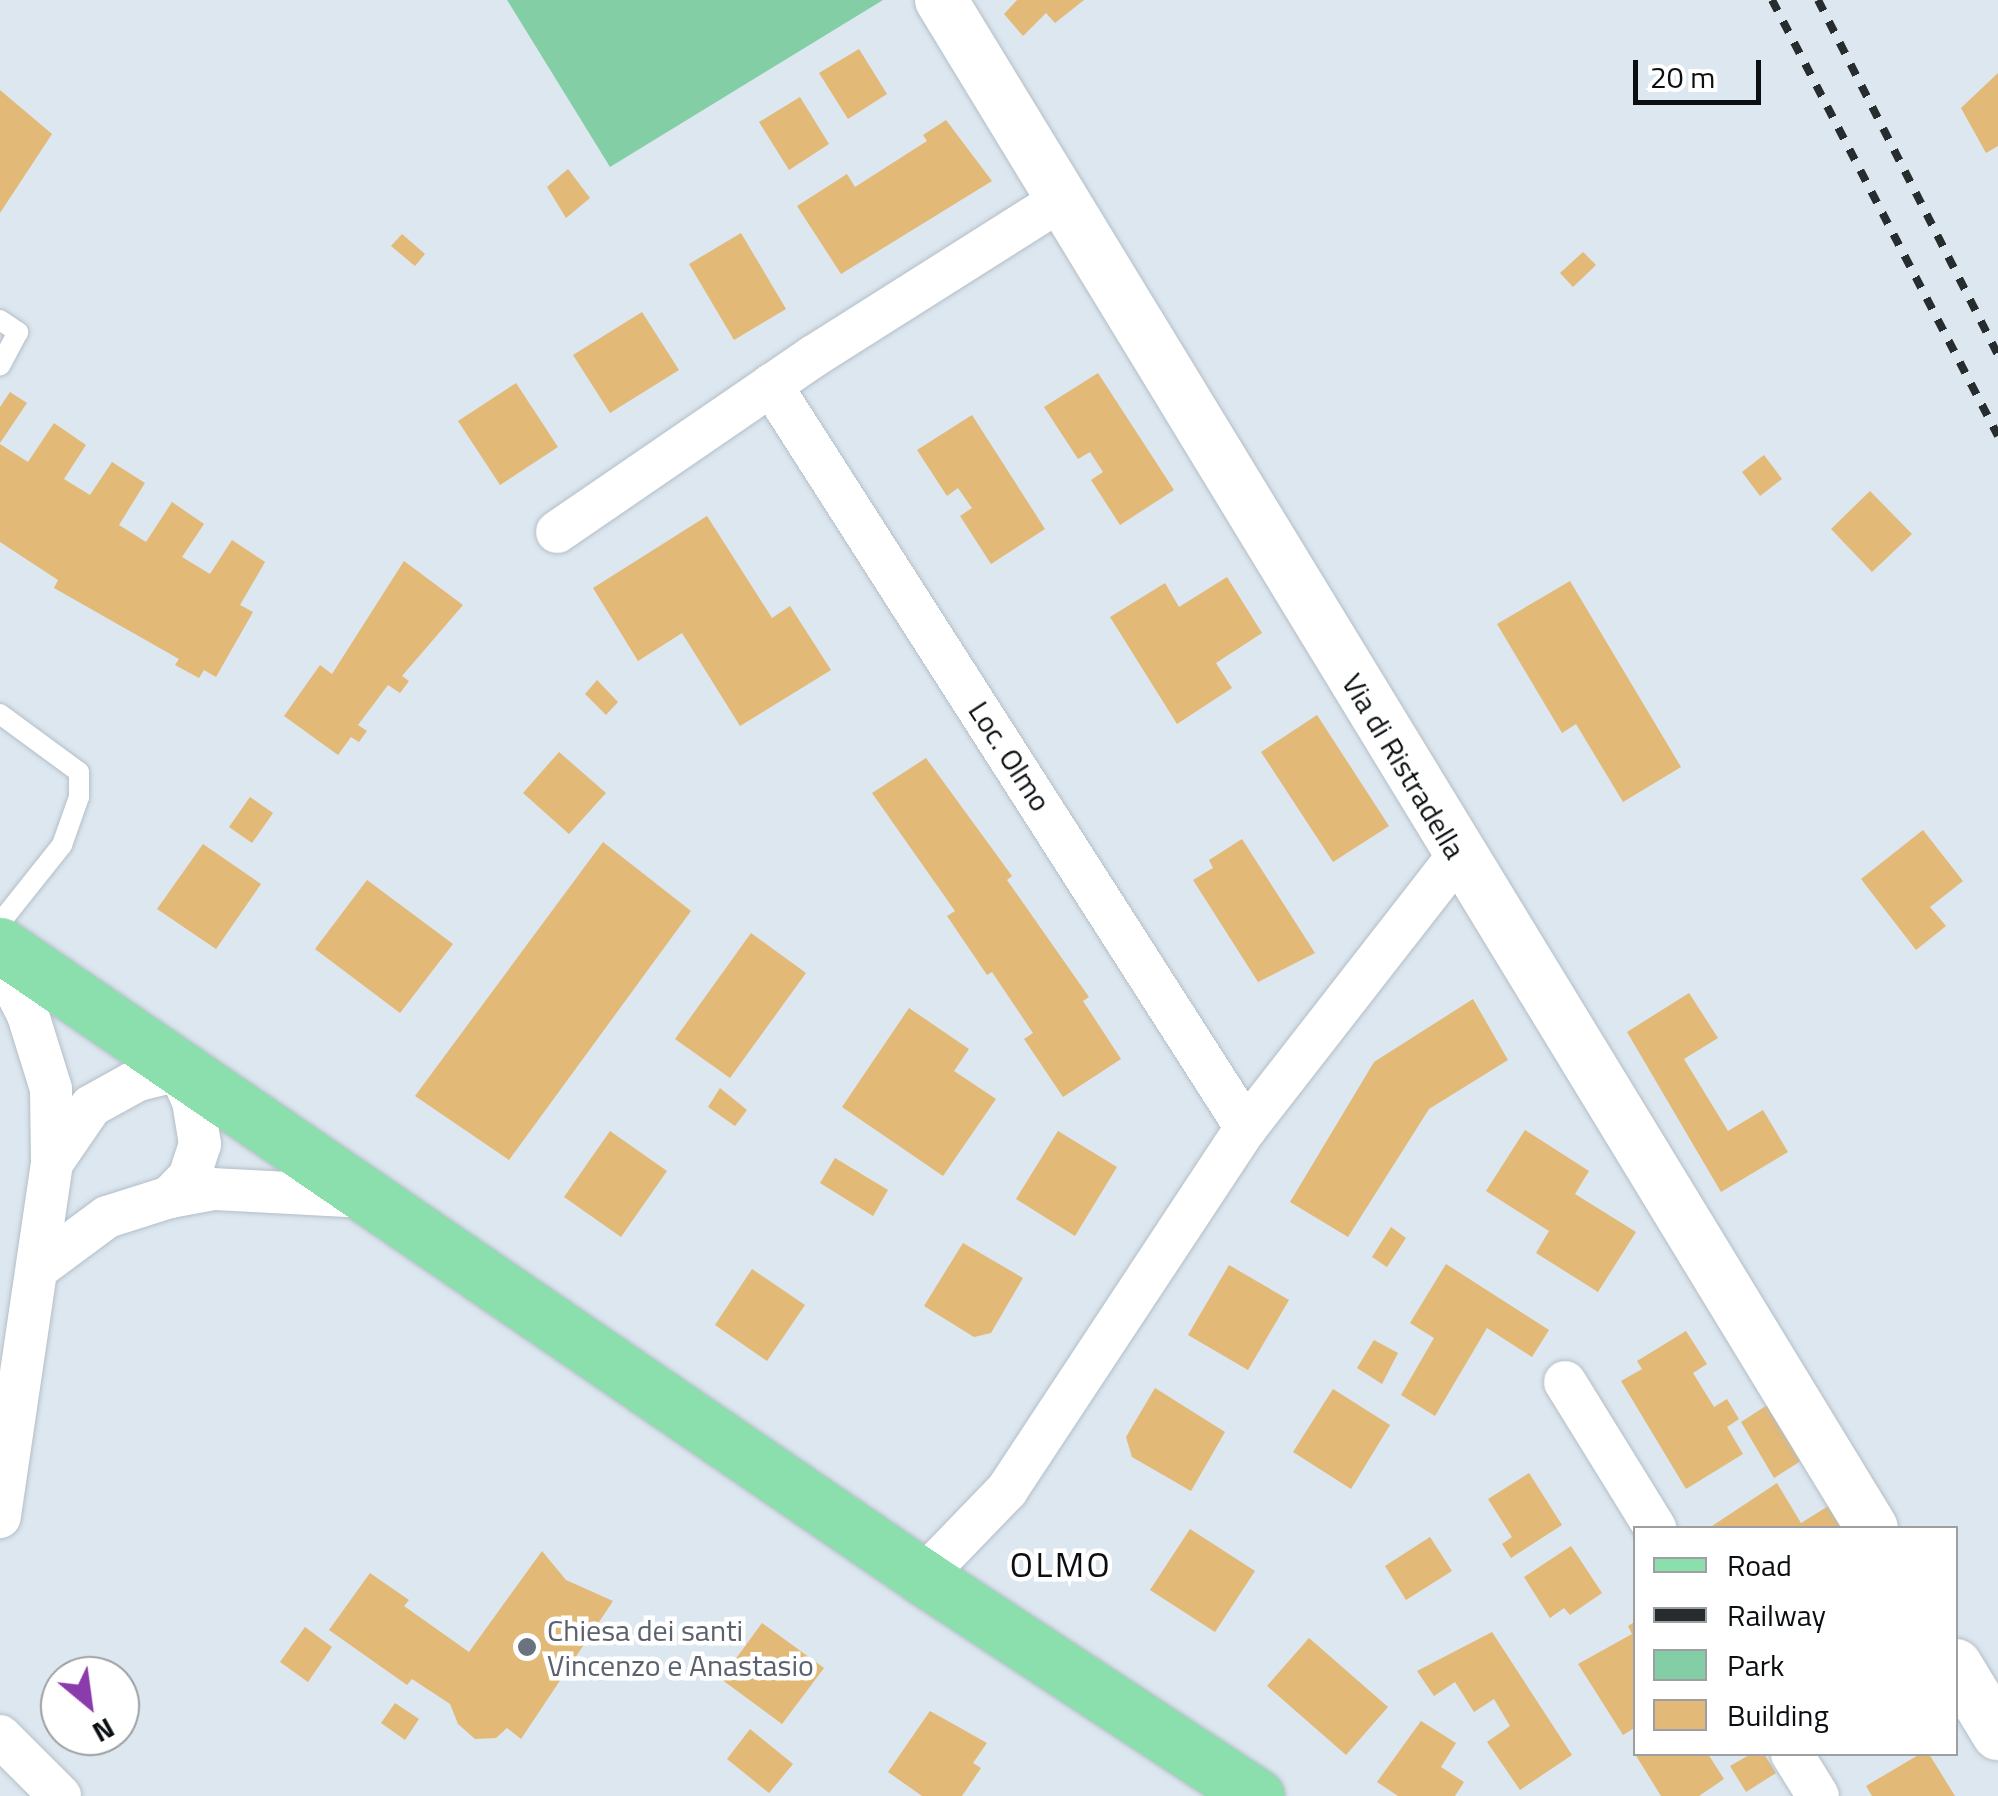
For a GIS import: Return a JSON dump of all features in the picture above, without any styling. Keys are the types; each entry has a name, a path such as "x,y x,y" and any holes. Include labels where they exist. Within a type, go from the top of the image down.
{"main road":[{"path":"0,945 364,1198 923,1577 1257,1796"}],"street":[{"name":"Via di Ristradella","path":"942,0 1458,856 1871,1526"},
{"path":"557,532 772,385 1061,200"},
{"name":"Loc. Olmo","path":"772,385 1246,1128"},
{"path":"923,1577 1007,1490 1246,1128 1458,856"},
{"path":"0,959 28,1015 51,1088 52,1163 0,1516"},
{"path":"52,1163 90,1106 138,1080 179,1070 194,1101 200,1144 189,1176 170,1197"},
{"path":"38,1268 107,1217 170,1197 213,1189 364,1198"},
{"path":"1565,1382 1654,1526"},
{"path":"1958,1667 1998,1734"},
{"path":"0,1736 60,1796"},
{"path":"1793,1756 1818,1796"}],"lane":[{"path":"0,320 18,332 0,366"},
{"path":"0,714 79,772 79,796 62,845 0,923"}],"green space":[{"path":"507,0 883,0 610,167"}],"building":[{"path":"1017,0 1084,0 1055,23 1046,13 1023,36 1004,14"},
{"path":"859,49 887,94 848,119 819,73"},
{"path":"1998,73 1998,146 1986,153 1961,108"},
{"path":"0,90 52,134 0,213"},
{"path":"800,97 829,144 789,170 759,122"},
{"path":"946,120 992,181 841,274 797,206 847,174 855,187 927,141 923,135"},
{"path":"568,169 590,198 566,218 547,187"},
{"path":"741,233 786,309 734,340 689,264"},
{"path":"402,234 425,254 415,266 391,246"},
{"path":"1583,252 1596,265 1573,287 1560,273"},
{"path":"642,312 679,370 610,413 573,355"},
{"path":"1098,373 1174,490 1120,525 1091,480 1103,472 1090,452 1078,459 1044,407"},
{"path":"516,383 558,447 500,485 458,421"},
{"path":"10,392 27,403 0,443 0,407"},
{"path":"972,415 1045,529 991,564 960,516 972,508 958,488 947,496 917,450"},
{"path":"54,423 86,445 64,479 90,495 112,462 145,483 119,525 146,542 172,502 204,524 182,557 210,574 232,540 265,562 240,605 253,612 216,677 204,670 199,678 175,665 179,659 54,588 58,580 0,542 0,444 28,462"},
{"path":"1764,455 1782,479 1760,496 1742,472"},
{"path":"1870,491 1912,534 1872,572 1831,529"},
{"path":"707,516 772,618 790,606 831,670 740,726 682,633 638,661 593,588"},
{"path":"404,561 463,605 402,676 409,681 400,693 388,685 358,725 367,731 359,742 351,737 338,755 284,716 320,665 332,674"},
{"path":"1227,577 1262,633 1216,663 1232,688 1177,724 1110,617 1165,583 1179,607"},
{"path":"1570,581 1681,767 1623,802 1576,724 1562,733 1497,624"},
{"path":"597,680 618,702 606,715 585,694"},
{"path":"1317,715 1389,826 1333,862 1261,752"},
{"path":"559,752 606,793 569,834 523,793"},
{"path":"926,758 1012,876 1007,880 1089,997 1083,1001 1121,1059 1063,1097 1024,1039 1033,1033 992,972 987,975 947,916 955,911 872,793"},
{"path":"250,797 273,813 252,843 229,827"},
{"path":"1923,830 1963,881 1930,907 1946,926 1916,950 1861,879"},
{"path":"1242,839 1315,953 1258,982 1193,880 1213,868 1209,860"},
{"path":"603,842 691,911 509,1160 415,1096"},
{"path":"203,844 261,884 216,949 157,909"},
{"path":"367,880 453,944 400,1013 315,949"},
{"path":"751,933 806,973 730,1078 675,1039"},
{"path":"1689,993 1718,1038 1684,1059 1728,1131 1763,1110 1788,1152 1721,1192 1627,1032"},
{"path":"1473,999 1508,1060 1429,1109 1348,1237 1290,1202 1374,1062"},
{"path":"909,1008 969,1049 954,1071 996,1099 943,1176 842,1107"},
{"path":"720,1088 747,1110 735,1126 708,1107"},
{"path":"1525,1130 1589,1171 1575,1194 1636,1232 1598,1292 1536,1253 1549,1231 1486,1191"},
{"path":"610,1131 667,1171 621,1237 564,1197"},
{"path":"1058,1131 1117,1167 1075,1236 1016,1199"},
{"path":"835,1158 888,1190 873,1216 820,1183"},
{"path":"1391,1227 1406,1238 1387,1267 1372,1257"},
{"path":"963,1243 1023,1278 991,1333 974,1337 924,1306"},
{"path":"1446,1264 1549,1330 1532,1357 1487,1328 1435,1416 1401,1395 1434,1338 1410,1323"},
{"path":"1229,1265 1289,1300 1248,1370 1188,1335"},
{"path":"752,1269 805,1305 767,1361 715,1325"},
{"path":"1686,1331 1707,1364 1693,1373 1714,1407 1727,1399 1739,1419 1727,1427 1743,1454 1686,1489 1621,1381 1642,1369 1637,1361"},
{"path":"1374,1340 1398,1353 1382,1384 1357,1368"},
{"path":"1155,1388 1225,1432 1191,1491 1132,1457 1126,1437"},
{"path":"1333,1389 1390,1425 1351,1489 1293,1452"},
{"path":"1772,1402 1804,1459 1774,1478 1741,1422"},
{"path":"1529,1473 1562,1525 1511,1558 1502,1544 1512,1537 1488,1499"},
{"path":"1777,1483 1801,1523 1830,1505 1843,1526 1712,1526"},
{"path":"1190,1529 1255,1571 1215,1632 1150,1590"},
{"path":"1430,1537 1452,1571 1406,1600 1385,1566"},
{"path":"1571,1546 1602,1593 1570,1615 1564,1608 1550,1618 1524,1577"},
{"path":"542,1551 566,1580 613,1601 521,1739 507,1728 496,1738 475,1739 458,1724 450,1704 412,1679 407,1685 329,1630 370,1573 409,1600 404,1606 469,1652"},
{"path":"762,1623 824,1668 782,1724 721,1679"},
{"path":"1633,1623 1633,1729 1623,1735 1578,1664 1632,1634 1628,1626"},
{"path":"305,1627 332,1647 308,1682 280,1662"},
{"path":"1492,1632 1572,1755 1520,1790 1487,1742 1510,1726 1494,1699 1474,1712 1455,1682 1434,1696 1417,1671"},
{"path":"1309,1638 1388,1707 1346,1755 1267,1686"},
{"path":"395,1703 419,1719 405,1740 381,1723"},
{"path":"930,1711 987,1743 973,1763 981,1768 962,1796 922,1796 888,1772"},
{"path":"1421,1721 1456,1743 1441,1767 1464,1782 1455,1796 1398,1796 1377,1782"},
{"path":"750,1729 793,1764 769,1793 727,1759"},
{"path":"1636,1756 1709,1756 1724,1779 1699,1796 1661,1796"},
{"path":"1748,1756 1765,1756 1776,1773 1746,1792 1730,1766"},
{"path":"1917,1756 1930,1756 1955,1796 1872,1796 1866,1786"}],"railway":[{"path":"1772,0 1998,436"},
{"path":"1818,0 1998,355"}],"place":[{"name":"Chiesa dei santi Vincenzo e Anastasio","path":"527,1647"}],"district":[{"name":"OLMO","path":"1061,1564"}]}
